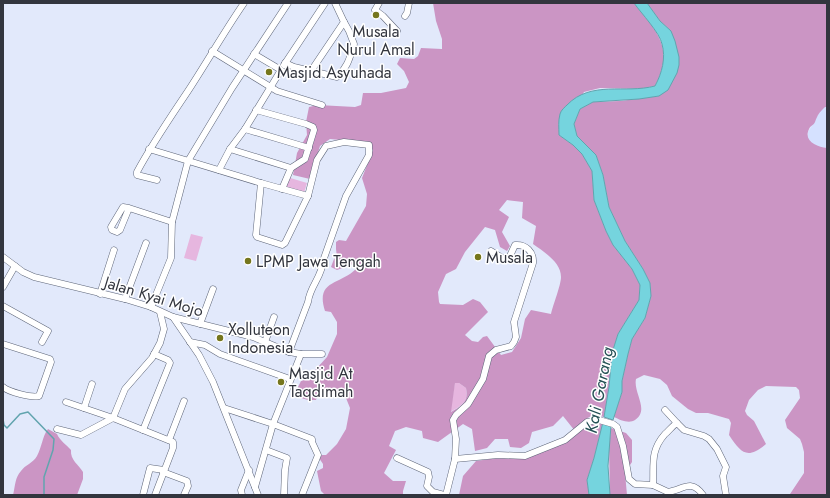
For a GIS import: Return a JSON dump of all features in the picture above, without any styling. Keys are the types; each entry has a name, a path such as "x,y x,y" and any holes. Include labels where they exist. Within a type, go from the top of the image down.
{"street":[{"path":"157,180 136,174 149,149 244,3"},
{"path":"151,307 171,258 172,222 188,161 211,120 288,3"},
{"path":"219,170 230,149 245,129 285,62 325,3"},
{"path":"285,62 294,67 337,77 350,59 354,44 350,31 335,3"},
{"path":"379,3 374,10 383,16 397,31"},
{"path":"405,16 409,3"},
{"path":"311,71 344,22"},
{"path":"212,51 270,87 286,94 322,105"},
{"path":"254,54 281,70"},
{"path":"256,110 313,127 314,134 305,159 291,168 282,188"},
{"path":"245,129 309,148"},
{"path":"261,183 256,235 257,237 280,245 285,243 308,196 320,153 327,146 344,142 369,145 369,155 346,196 322,261 322,269 309,295 308,302 289,352"},
{"path":"149,149 308,196"},
{"path":"230,149 291,168"},
{"path":"129,208 172,222"},
{"path":"124,299 146,243"},
{"path":"397,458 428,472 429,477 427,486 433,492 445,495 456,459 456,439 452,420 468,404 483,379 489,356 496,350 511,346 514,342 516,337 514,322 533,261 528,248 524,246 515,245 509,258 504,259 491,251"},
{"path":"100,294 114,250"},
{"name":"Jalan Kyai Mojo","path":"3,258 34,277 124,299 151,307 173,317 253,337 289,352 301,354 322,354"},
{"path":"3,287 15,266"},
{"path":"200,324 213,289"},
{"path":"3,306 48,331 42,342"},
{"path":"57,429 81,435 113,418 125,389 154,354 164,331 160,312"},
{"path":"173,317 190,342 213,382 258,495"},
{"path":"265,342 274,317"},
{"path":"190,342 205,345 220,354 290,379"},
{"path":"3,344 50,359 51,361 39,396 23,395 7,390 3,387"},
{"path":"143,430 170,363 168,360 154,354"},
{"path":"255,487 273,424 301,354"},
{"path":"84,408 92,384"},
{"path":"169,440 184,401"},
{"path":"66,402 113,418 173,442 174,446 163,471 155,495"},
{"path":"224,408 312,439 318,455 302,495"},
{"path":"665,410 684,430 704,436 709,439 717,449 726,467 723,476 726,495"},
{"path":"456,459 525,456 565,440 587,422 599,420 613,424 617,427 629,479 635,484 653,485 668,494 682,486 690,485 698,489 703,495"},
{"path":"653,485 656,446 677,423"},
{"path":"266,450 287,458 284,495"},
{"path":"143,495 150,468 163,471 187,481 188,486 184,495"},
{"path":"240,493 249,470"}],"shaded area":[{"path":"433,3 634,3 650,23 661,41 663,51 661,73 655,86 641,89 600,88 584,92 559,135 573,145 582,154 592,171 594,200 613,245 632,269 640,285 639,300 618,334 612,353 609,387 604,417 594,416 587,418 575,431 563,416 553,426 532,432 529,443 521,448 510,447 508,439 495,439 487,448 475,451 472,429 463,424 438,442 423,438 422,431 406,427 395,431 389,446 396,450 384,473 393,481 406,481 403,495 325,495 321,491 317,471 323,468 323,464 319,458 322,455 326,455 337,444 346,429 350,408 346,398 341,393 318,395 316,400 308,400 301,398 298,387 301,381 307,379 327,357 337,334 337,322 331,312 325,311 323,294 326,288 331,284 350,274 356,269 353,264 337,270 331,267 334,259 337,257 336,242 339,240 346,241 366,206 367,194 362,178 373,150 369,146 358,142 330,139 320,146 310,179 293,175 297,153 307,135 306,122 309,107 318,105 355,107 361,105 363,93 381,93 406,88 409,82 404,71 397,64 400,58 414,59 418,56 421,48 442,49 442,39 436,21","holes":["507,200 523,202 522,218 536,226 533,244 555,262 561,277 551,314 531,310 525,319 521,338 512,352 501,355 487,336 483,337 478,342 472,341 465,335 488,312 480,302 473,299 463,305 440,304 438,292 446,274 456,269 465,252 485,227 495,230 500,247 507,251 510,246 502,232 509,217 499,210","455,383 459,383 466,388 467,393 464,403 451,412"]},
{"path":"647,3 827,3 827,107 825,107 819,114 810,128 808,137 809,140 815,145 827,148 827,495 790,494 804,473 804,452 802,444 800,439 787,428 785,420 800,398 799,390 796,387 766,386 758,390 749,400 745,411 754,421 766,444 754,452 749,453 741,450 729,435 731,423 729,419 708,413 696,413 688,409 672,396 667,385 660,379 644,375 636,379 641,411 635,420 627,422 614,417 622,392 622,381 632,339 645,318 651,296 650,283 625,241 609,207 603,175 596,155 577,136 574,124 580,109 593,102 620,101 659,96 671,31 660,21"},
{"path":"825,106 827,107 827,148 818,147 810,142 808,138 808,132 815,121 815,117"},
{"path":"287,177 307,183 304,193 285,188"},
{"path":"191,234 203,237 196,261 184,258"},
{"path":"455,382 466,388 467,393 463,403 450,412"},
{"path":"587,421 603,422 587,480 589,495 459,495 463,476 476,461 543,451"},
{"path":"611,428 626,433 632,440 632,462 625,473 627,495 610,495 609,448"},
{"path":"48,429 57,434 61,441 71,450 73,460 83,472 83,479 77,495 13,495 19,473 37,456 44,435"}],"water":[{"path":"634,3 647,3 660,21 671,31 679,57 677,73 668,90 659,96 593,102 580,109 574,124 577,136 596,155 603,175 609,207 625,241 650,283 651,296 645,318 632,339 622,381 622,392 613,420 604,417 609,387 612,353 618,334 639,300 640,285 632,269 613,245 606,231 594,200 592,171 582,154 573,145 559,135 559,122 561,111 576,97 597,90 632,89 655,86 663,65 664,55 661,39"},
{"path":"603,422 611,425 608,466 610,495 589,495 587,480"}],"waterway":[{"path":"3,419 4,425 7,428 20,414 28,412 54,439 53,450 44,477 44,495"}],"place":[{"name":"Musala Nurul Amal","path":"376,15"},
{"name":"Masjid Asyuhada","path":"269,72"},
{"name":"Musala","path":"478,257"},
{"name":"LPMP Jawa Tengah","path":"248,261"},
{"name":"Xolluteon Indonesia","path":"220,338"},
{"name":"Masjid At Taqdimah","path":"281,382"}],"water label":[{"name":"Kali Garang","path":"599,390"}]}
